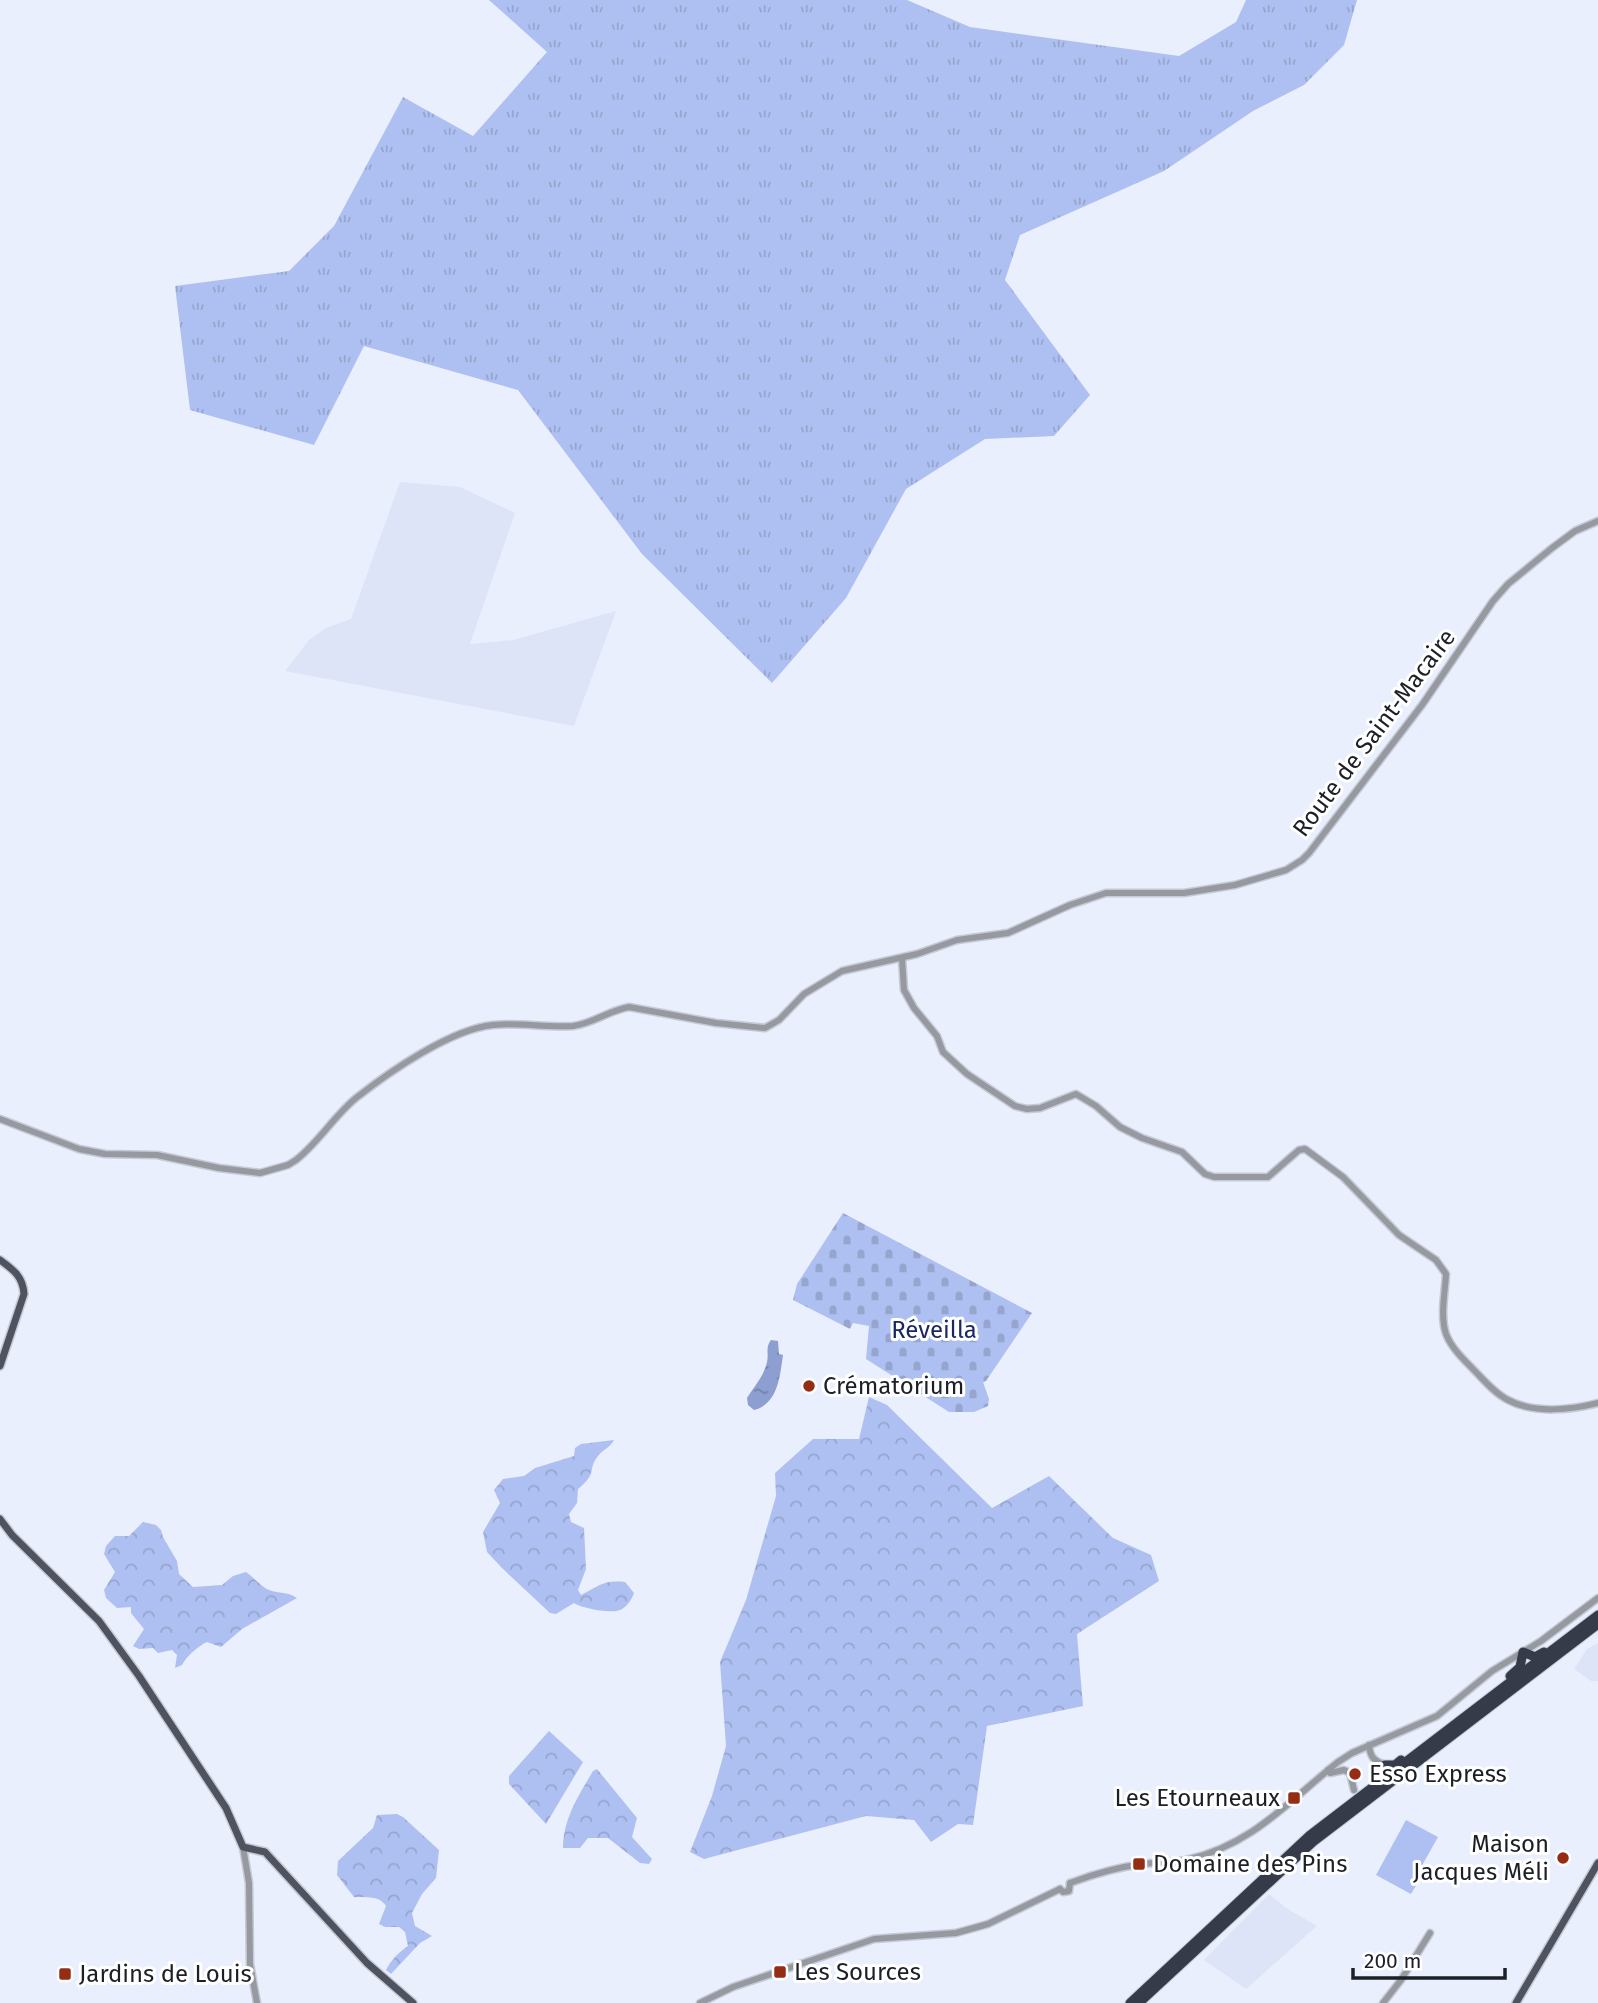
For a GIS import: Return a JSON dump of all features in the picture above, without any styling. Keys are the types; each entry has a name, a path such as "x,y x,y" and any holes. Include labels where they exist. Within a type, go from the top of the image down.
{"highway":[{"path":"1448,1730 1516,1671 1522,1662 1523,1652 1535,1657 1598,1615"},
{"path":"1310,1835 1598,1615"},
{"path":"1139,2003 1313,1842 1598,1623"},
{"path":"1385,1765 1395,1765 1439,1737"},
{"path":"1130,2003 1352,1798 1354,1790"}],"main road":[{"path":"0,1260 19,1275 24,1294 0,1366"},
{"path":"0,1519 12,1535 99,1620 226,1808 243,1847 265,1852 367,1963 413,2003"},
{"path":"1559,1929 1598,1854"},
{"path":"1516,2003 1598,1863"}],"street":[{"name":"Route de Saint-Macaire","path":"0,1119 79,1149 105,1154 157,1155 239,1172 260,1173 288,1165 304,1153 346,1107 389,1074 436,1045 478,1027 511,1024 577,1026 629,1007 716,1023 765,1028 779,1020 797,1000 818,984 842,971 902,958 957,940 1009,933 1070,905 1106,893 1197,891 1235,885 1275,874 1302,860 1422,705 1493,601 1508,584 1575,531 1598,520"},
{"path":"902,958 904,990 914,1008 937,1035 943,1052 967,1074 1015,1106 1040,1108 1076,1094 1120,1126 1182,1152 1198,1169 1214,1177 1268,1177 1299,1150 1306,1149 1343,1177 1399,1235 1436,1260 1443,1268 1446,1275 1444,1322 1452,1345 1498,1394 1510,1401 1549,1409 1576,1408 1598,1403"},
{"path":"700,2003 733,1987 874,1939 956,1933 988,1924 1060,1889 1063,1892 1069,1891 1070,1883 1096,1874 1139,1864 1185,1861 1228,1847 1254,1833 1345,1758 1437,1716 1492,1671 1598,1598"},
{"path":"1369,1745 1370,1755 1376,1762 1385,1765"},
{"path":"1328,1770 1330,1773 1344,1770 1350,1773 1354,1790"},
{"path":"243,1847 249,1883 250,1964 257,2003"},
{"path":"1383,2003 1401,1980 1430,1933"}],"shaded area":[{"path":"400,482 460,487 515,513 470,644 513,640 616,611 574,726 285,671 309,640 326,628 351,619"},
{"path":"1598,1643 1598,1681 1591,1681 1574,1669 1587,1649"},
{"path":"1269,1894 1289,1910 1317,1926 1246,1989 1204,1960"}],"green space":[{"path":"489,0 907,0 970,27 1179,56 1236,22 1246,0 1357,0 1344,45 1304,85 1253,111 1164,171 1020,235 1005,280 1090,395 1054,436 985,439 906,489 846,598 772,683 642,554 518,390 364,346 314,445 190,410 175,286 289,271 334,226 403,97 473,136 547,52"},
{"name":"Réveilla","path":"843,1213 1032,1313 983,1382 989,1399 988,1406 974,1412 949,1412 866,1359 869,1326 853,1323 850,1329 793,1300 797,1284"},
{"path":"869,1397 887,1405 992,1508 1049,1476 1113,1538 1151,1555 1159,1581 1077,1634 1083,1706 987,1726 973,1825 958,1824 931,1842 914,1820 866,1816 704,1859 690,1852 712,1796 726,1746 720,1662 746,1600 776,1496 775,1473 813,1439 859,1439"},
{"path":"614,1440 595,1461 588,1479 578,1489 577,1503 569,1514 571,1522 584,1528 586,1569 578,1590 581,1595 606,1583 625,1582 634,1593 623,1609 616,1611 596,1610 574,1603 556,1614 550,1613 487,1552 483,1532 500,1503 494,1490 503,1479 524,1476 535,1468 574,1456 575,1448 581,1444"},
{"path":"143,1522 156,1525 161,1530 177,1561 179,1574 193,1587 222,1585 233,1576 246,1572 263,1587 297,1598 242,1629 221,1647 207,1642 175,1668 177,1655 172,1650 158,1653 153,1648 139,1649 133,1646 144,1629 131,1613 131,1607 117,1608 106,1598 104,1590 115,1572 104,1554 106,1546 115,1536 129,1536"},
{"path":"549,1731 583,1762 546,1824 509,1784 509,1776"},
{"path":"597,1769 637,1818 632,1837 652,1859 649,1864 640,1863 608,1838 588,1838 580,1848 563,1848 566,1827 573,1808 593,1771"},
{"path":"397,1814 439,1850 436,1878 422,1894 412,1913 415,1926 432,1936 420,1943 391,1974 386,1970 388,1966 395,1956 408,1946 405,1932 399,1927 379,1924 386,1906 383,1902 354,1897 337,1875 338,1861 373,1828 377,1815"},
{"path":"1406,1820 1438,1837 1420,1869 1424,1872 1411,1894 1376,1875"}],"water":[{"path":"771,1340 778,1341 779,1354 783,1355 779,1380 768,1402 754,1410 748,1405 747,1398 764,1372"}],"place":[{"name":"Crématorium","path":"809,1386"},
{"name":"Esso Express","path":"1355,1774"},
{"name":"Les Etourneaux","path":"1294,1798"},
{"name":"Maison Jacques Méli","path":"1563,1858"},
{"name":"Domaine des Pins","path":"1139,1864"},
{"name":"Les Sources","path":"780,1972"},
{"name":"Jardins de Louis","path":"65,1974"}]}
